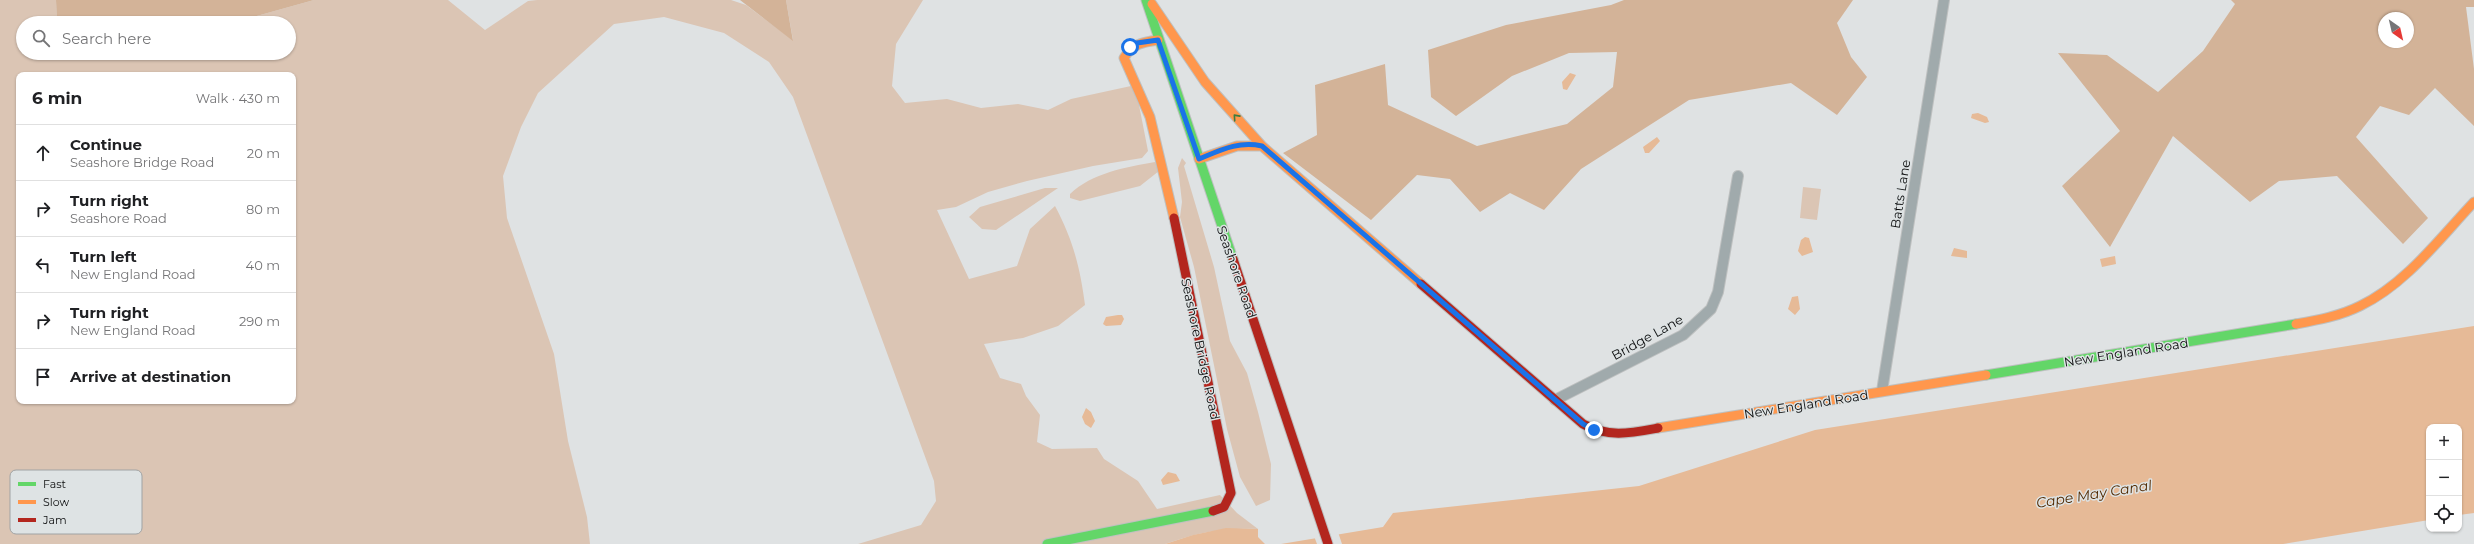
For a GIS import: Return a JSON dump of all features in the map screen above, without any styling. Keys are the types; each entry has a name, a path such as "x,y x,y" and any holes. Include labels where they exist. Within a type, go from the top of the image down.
{"street":[{"name":"Seashore Road","path":"1147,0 1158,40 1328,544"},
{"name":"New England Road","path":"1147,0 1205,82 1262,146 1583,424 1594,430 1618,435 2325,319 2343,314 2378,296 2394,283 2474,202"},
{"name":"Batts Lane","path":"1882,391 1944,0"},
{"name":"Seashore Bridge Road","path":"1047,544 1209,512 1224,507 1230,493 1163,164 1150,117 1124,58 1130,47 1137,43 1158,40"},
{"path":"1199,159 1236,145 1252,144 1262,146"},
{"name":"Bridge Lane","path":"1555,400 1683,335 1711,309 1718,292 1738,176"}],"shaded area":[{"path":"0,0 56,0 57,16 16,16 16,60 296,60 296,16 256,16 314,0 448,0 485,30 528,1 731,0 746,5 793,40 786,0 923,0 896,44 892,86 905,103 947,99 981,108 1018,104 1048,110 1071,99 1131,86 1139,105 1148,151 1142,158 1093,166 1027,181 988,192 956,207 937,210 969,279 1017,266 1030,229 1055,206 1067,230 1081,278 1085,305 1058,326 1023,338 984,344 1000,378 1021,384 1026,396 1040,415 1037,442 1052,449 1097,448 1104,459 1138,481 1157,509 1220,495 1237,513 1258,529 1221,530 1189,536 1165,544 858,544 921,525 936,501 934,481 793,97 769,62 724,33 664,17 614,24 538,93 521,127 503,176 507,218 554,354 568,441 587,517 590,544 0,544"},
{"path":"56,0 314,0 256,16 57,16"},
{"path":"740,0 786,0 793,41"},
{"path":"1624,0 1853,0 1837,23 1851,57 1867,77 1837,115 1791,83 1689,100 1581,169 1544,210 1510,193 1480,212 1450,179 1417,175 1371,220 1283,153 1317,135 1315,85 1385,64 1388,105 1477,146 1567,124 1613,87 1617,52 1569,53 1512,76 1456,116 1431,97 1428,50 1506,25 1611,5"},
{"path":"2231,0 2474,0 2474,7 2466,7 2474,69 2474,126 2435,88 2409,115 2380,106 2356,137 2428,218 2403,244 2337,176 2279,181 2250,202 2173,136 2110,247 2062,186 2120,131 2058,53 2107,55 2158,92 2203,51 2235,4"},
{"path":"1182,158 1186,163 1184,166 1214,267 1230,341 1247,373 1271,464 1270,500 1256,506 1240,477 1227,429 1194,267 1180,217 1182,202 1178,168"},
{"path":"1155,162 1159,171 1140,186 1080,201 1070,198 1070,194 1079,187 1099,176 1133,166"},
{"path":"1803,187 1821,189 1817,220 1800,218"},
{"path":"1045,188 1058,188 996,230 982,229 969,217 980,207"}],"water":[{"path":"1570,73 1576,75 1567,90 1563,89 1562,82"},
{"path":"1978,113 1987,117 1989,122 1985,123 1971,118 1972,114"},
{"path":"1657,137 1660,141 1649,153 1645,153 1643,147"},
{"path":"1805,237 1809,238 1813,252 1802,256 1798,251 1801,240"},
{"path":"1954,248 1967,251 1967,258 1951,256"},
{"path":"2115,256 2116,264 2102,267 2100,259"},
{"path":"1798,296 1800,309 1795,315 1788,309 1792,297"},
{"path":"1122,315 1124,319 1121,325 1106,326 1103,324 1106,317"},
{"name":"Cape May Canal","path":"2474,326 2474,513 2462,515 2462,424 2426,424 2426,520 2283,544 1281,544 1383,527 1393,513 1639,486 1815,430"},
{"path":"1086,408 1091,412 1095,421 1091,428 1085,424 1082,417"},
{"path":"1168,472 1176,474 1180,481 1163,485 1161,480"},
{"path":"1226,528 1258,529 1258,537 1265,544 1165,544 1193,535"}],"pier":[{"path":"1338,532 1342,544 1317,544 1314,536"}],"traffic: fast":[{"path":"1146,0 1233,259"},
{"path":"1986,375 2296,324"},
{"path":"1047,544 1213,511"}],"traffic: slow":[{"path":"1152,4 1205,82 1262,146"},
{"path":"1158,40 1138,44 1127,53 1124,58 1150,117 1174,218"},
{"path":"1199,159 1237,146 1262,146 1421,284"},
{"path":"2296,324 2337,315 2360,306 2377,297 2392,286 2422,259 2474,202"},
{"path":"1658,428 1986,375"}],"traffic: jam":[{"path":"1174,218 1231,493 1224,507 1213,511"},
{"path":"1233,259 1328,544"},
{"path":"1421,284 1583,424 1611,433 1629,433 1658,428"}],"route":[{"path":"1130,47 1137,43 1158,40 1199,159 1223,148 1236,145 1252,144 1262,146 1583,424 1594,430"}]}
